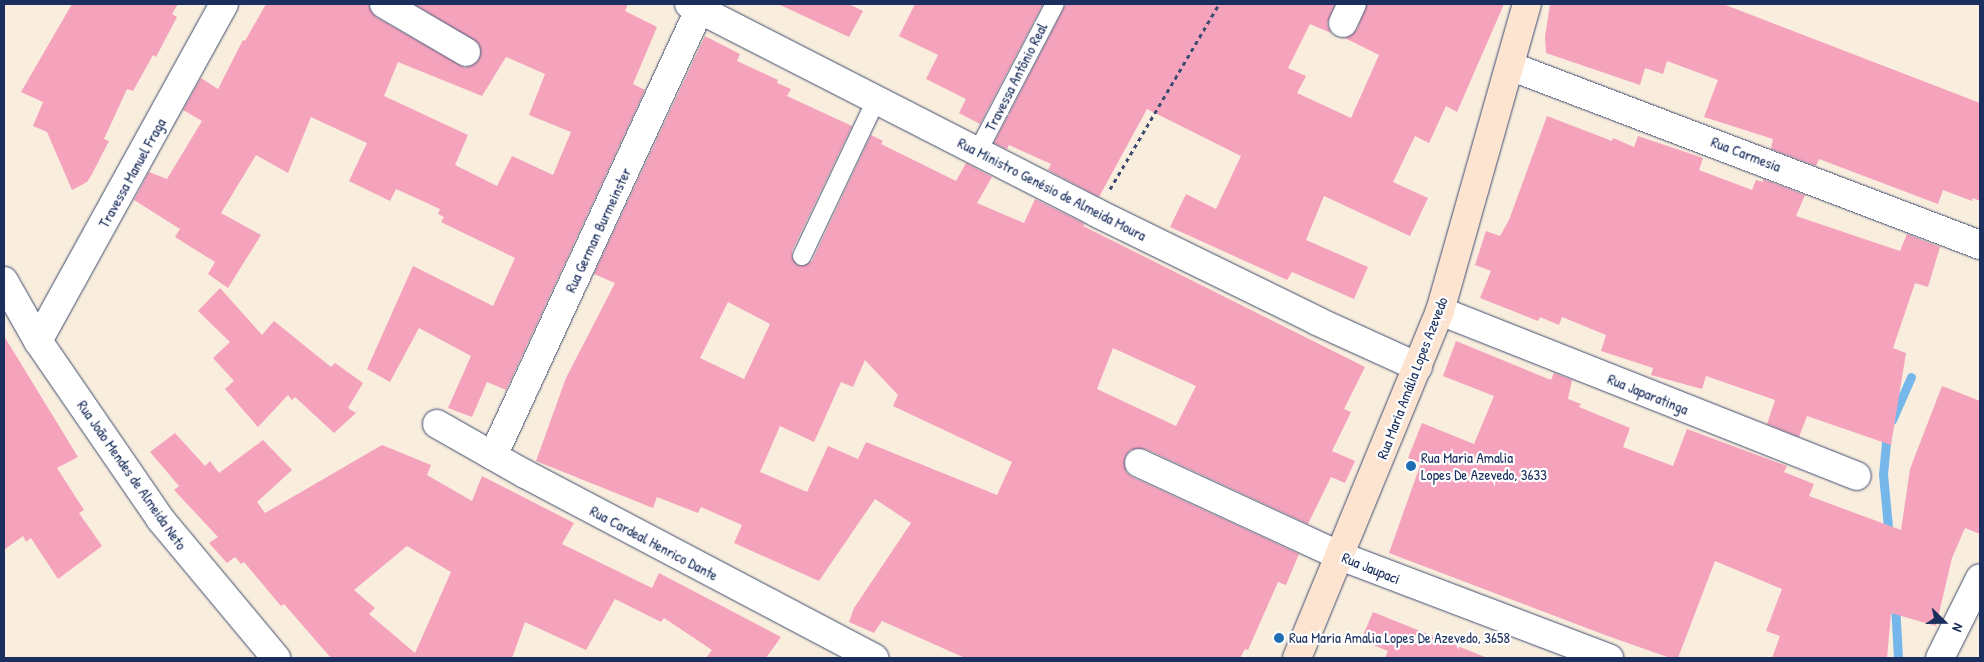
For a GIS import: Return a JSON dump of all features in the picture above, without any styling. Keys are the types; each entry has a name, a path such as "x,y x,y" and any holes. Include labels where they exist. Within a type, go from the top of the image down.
{"main road":[{"name":"Rua Maria Amália Lopes Azevedo","path":"1298,658 1440,311 1527,4"}],"street":[{"name":"Travessa Manuel Fraga","path":"38,341 224,4"},
{"path":"384,4 466,52"},
{"name":"Rua Ministro Genésio de Almeida Moura","path":"697,6 1097,213 1317,322 1418,367"},
{"name":"Rua German Burmeinster","path":"493,456 697,6"},
{"name":"Rua Carmesia","path":"1510,66 1679,128 1980,245"},
{"name":"Rua João Mendes de Almeida Neto","path":"4,281 38,341 161,520 276,658"},
{"name":"Rua Japaratinga","path":"1440,311 1856,476"},
{"name":"Rua Cardeal Henrico Dante","path":"437,424 493,456 874,658"},
{"name":"Rua Jaupaci","path":"1139,464 1340,556 1609,658"},
{"path":"1940,658 1980,578"}],"lane":[{"name":"Travessa Antônio Real","path":"978,151 1055,4"},
{"path":"802,256 877,98"}],"path":[{"path":"1097,213 1219,4"}],"building":[{"path":"72,4 178,4 172,14 177,17 156,57 153,55 133,91 127,89 104,139 109,141 92,174 87,182 72,190 47,132 33,126 43,102 21,92"},
{"path":"266,4 368,4 376,17 465,68 479,60 479,44 414,4 628,4 625,11 657,27 633,84 645,90 506,390 487,382 472,417 448,408 471,356 419,328 390,382 367,369 413,266 493,306 515,258 441,222 444,217 438,214 440,209 396,189 390,201 349,181 367,143 311,117 288,173 256,155 221,213 261,235 228,288 208,274 215,262 175,237 180,229 134,200 149,172 167,179 202,121 183,110 201,78 218,89 243,40 245,41","holes":["506,57 545,74 529,115 571,132 553,175 512,156 497,186 455,165 468,135 384,96 398,62 482,96"]},
{"path":"778,4 849,4 863,11 849,37"},
{"path":"915,4 1043,4 980,124 959,113 966,99 926,79 938,55 899,36"},
{"path":"1066,4 1335,4 1327,24 1331,33 1310,24 1288,68 1306,76 1297,93 1351,118 1379,55 1345,38 1357,30 1367,4 1504,4 1457,112 1446,106 1429,143 1415,136 1393,182 1428,198 1410,236 1324,196 1306,240 1368,267 1354,299 1292,272 1287,280 1170,227 1186,194 1216,209 1241,156 1147,109 1099,197 1048,170 1051,164 1009,145 1007,149 994,143"},
{"path":"1550,4 1723,4 1980,103 1980,201 1973,198 1972,201 1943,190 1938,204 1819,159 1816,166 1771,149 1773,139 1704,117 1718,80 1667,61 1663,74 1645,68 1640,85 1546,53 1545,37"},
{"path":"705,36 740,54 737,61 778,80 777,83 791,89 787,96 852,126 792,251 792,257 797,265 803,266 812,261 871,135 883,141 881,144 956,181 966,163 992,177 977,203 1024,223 1035,199 1085,224 1083,226 1365,367 1344,409 1351,412 1332,451 1355,461 1345,483 1331,477 1308,524 1146,449 1130,450 1125,457 1126,472 1132,477 1299,554 1286,585 1278,582 1248,650 1245,649 1240,658 965,658 882,621 874,633 849,622 854,608 911,523 875,499 819,581 734,543 742,525 701,507 698,513 657,497 653,508 536,461 566,378 615,283 594,274","holes":["728,302 770,324 744,379 700,358","1113,348 1196,386 1176,426 1097,389","865,360 898,395 893,406 1012,462 997,495 866,442 858,459 828,446 807,492 760,472 780,426 814,442 841,382 853,387"]},
{"path":"1547,116 1612,141 1613,138 1634,147 1638,136 1703,158 1699,170 1752,190 1756,180 1763,182 1763,179 1805,195 1796,216 1900,251 1907,234 1940,247 1928,287 1915,283 1893,348 1906,353 1891,445 1807,416 1799,437 1767,424 1775,400 1706,376 1702,389 1651,375 1653,368 1601,351 1606,335 1562,317 1559,325 1540,317 1538,321 1480,298 1491,271 1475,265 1486,231 1500,236 1509,220"},
{"path":"220,288 262,335 274,321 331,367 335,363 363,383 348,408 356,413 334,433 295,397 292,400 288,395 258,427 225,389 234,381 213,358 230,342 198,311"},
{"path":"4,336 78,457 57,468 84,510 79,513 102,546 58,579 31,538 26,542 23,536 4,550"},
{"path":"1456,341 1551,380 1554,373 1572,380 1568,399 1581,404 1579,407 1630,428 1623,447 1673,466 1687,429 1787,466 1784,472 1814,484 1809,496 1901,530 1910,469 1942,386 1980,401 1980,534 1965,528 1952,558 1936,626 1891,613 1887,658 1772,658 1780,636 1766,631 1782,589 1715,561 1678,658 1670,658 1605,635 1389,553 1421,463 1408,458 1422,423 1474,444 1494,396 1443,376"},
{"path":"175,433 205,466 210,461 219,473 263,440 292,470 257,502 265,513 382,445 431,465 427,475 472,501 482,476 574,523 562,544 652,588 659,573 781,637 766,658 706,658 712,650 664,618 661,622 615,599 586,650 525,622 512,658 331,658 284,604 281,606 244,562 241,564 235,557 227,563 209,543 218,537 174,490 179,486 150,452","holes":["407,546 451,572 415,653 369,614 375,608 354,590"]},
{"path":"1373,612 1485,658 1385,658 1388,651 1361,640"}],"waterway":[{"path":"1892,420 1911,377"},
{"path":"1887,432 1883,474 1889,537"},
{"path":"1895,604 1898,658"}],"place":[{"name":"Rua Maria Amalia Lopes De Azevedo, 3633","path":"1411,466"},
{"name":"Rua Maria Amalia Lopes De Azevedo, 3658","path":"1279,638"}]}
